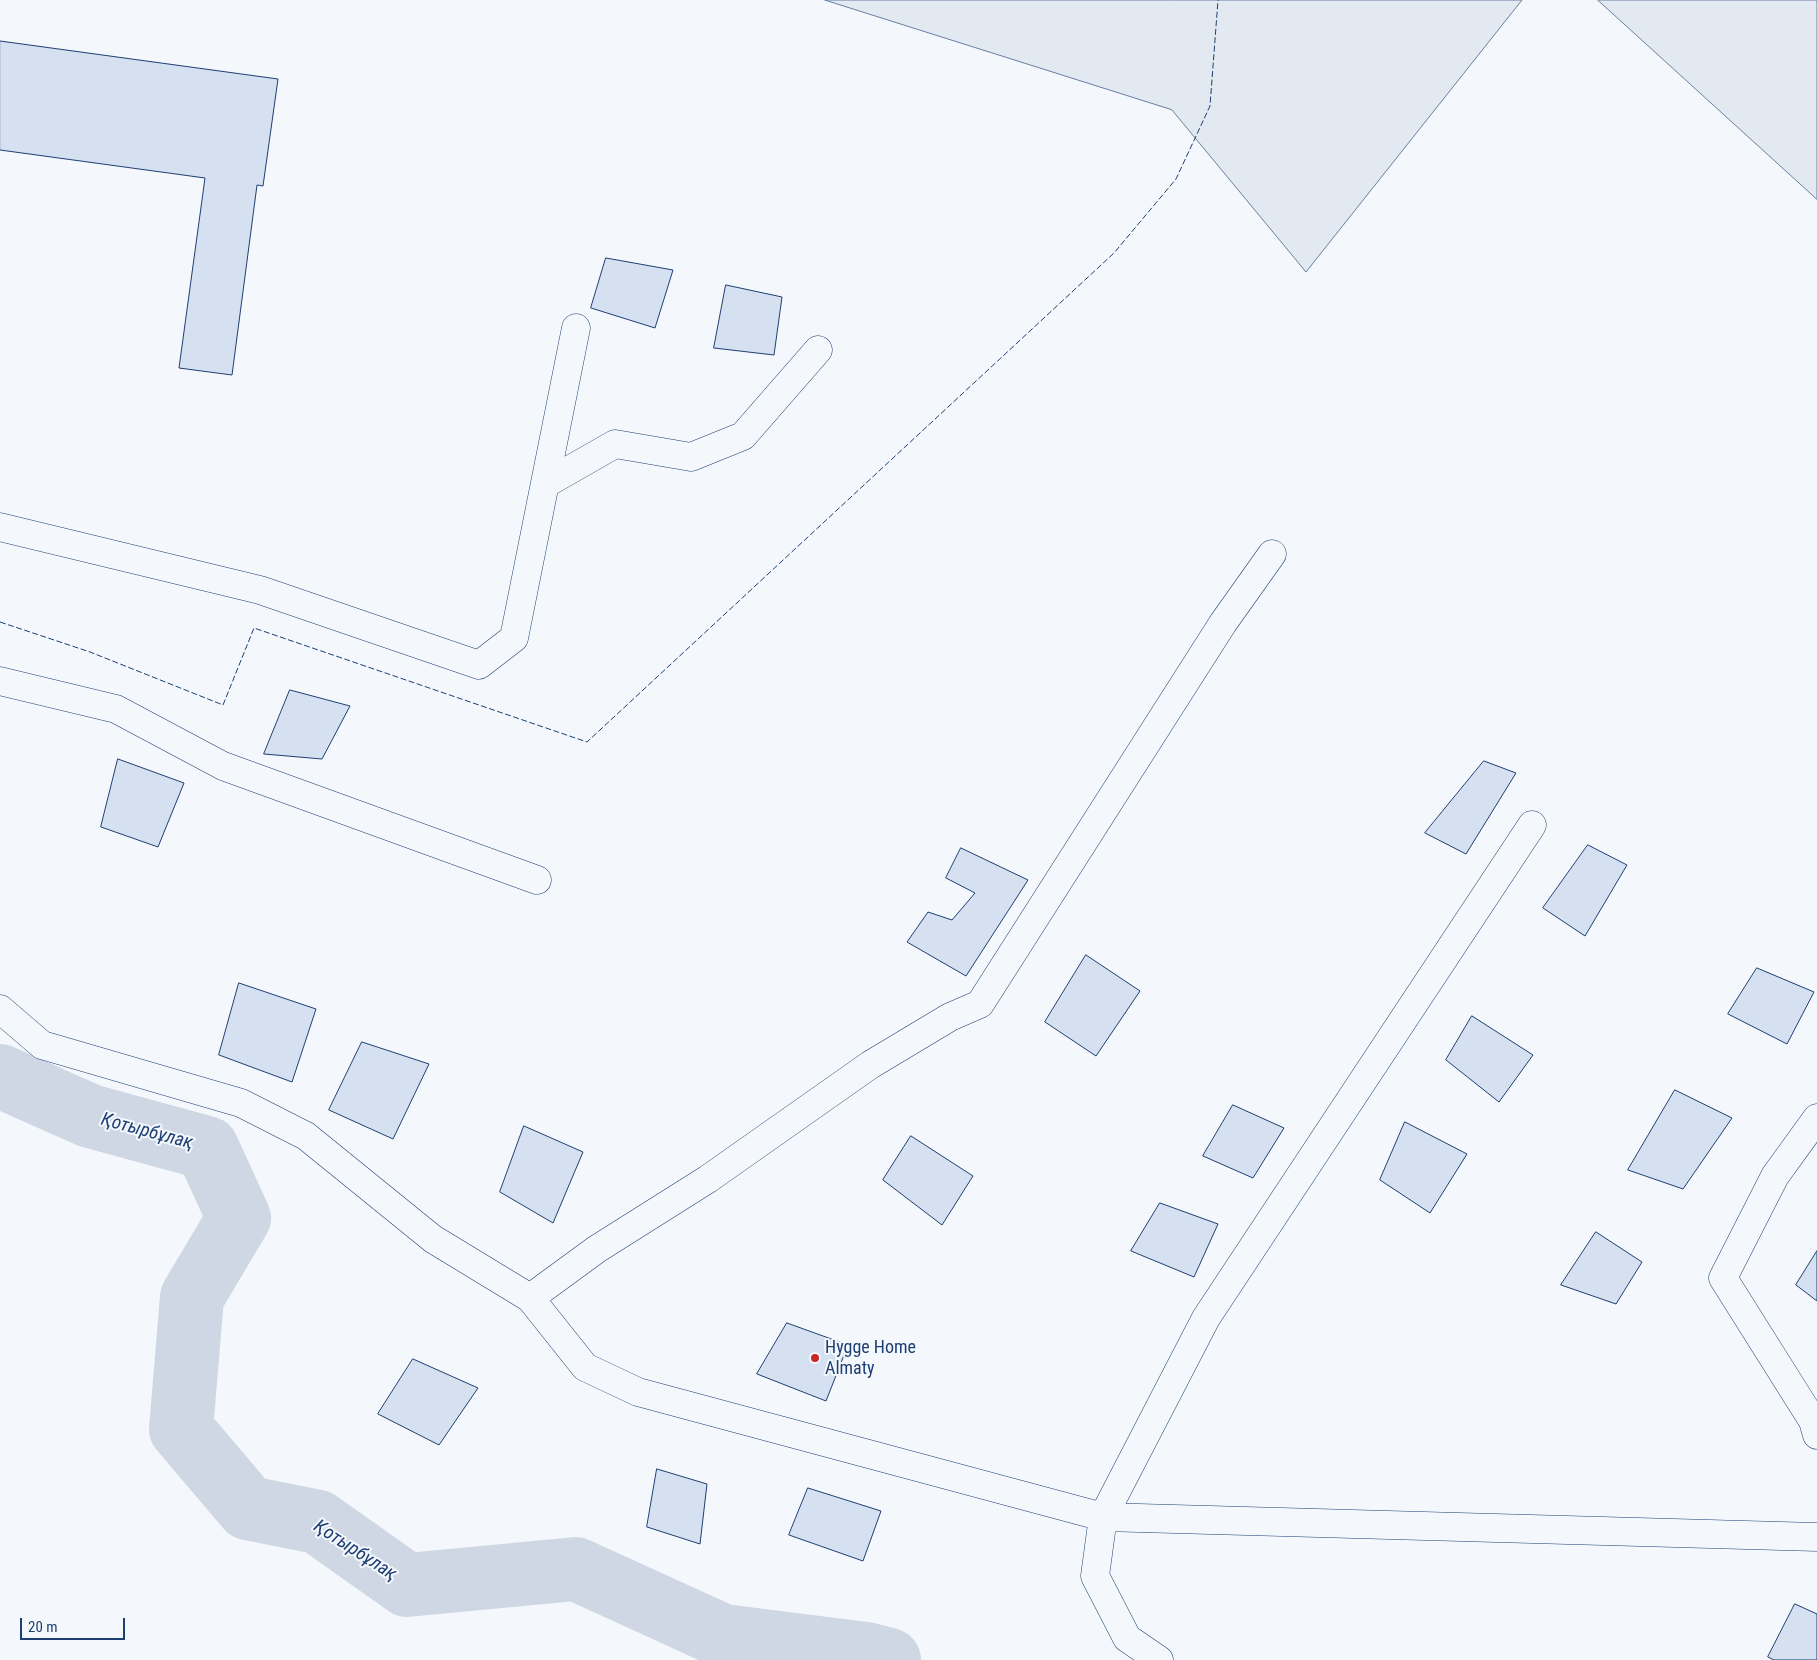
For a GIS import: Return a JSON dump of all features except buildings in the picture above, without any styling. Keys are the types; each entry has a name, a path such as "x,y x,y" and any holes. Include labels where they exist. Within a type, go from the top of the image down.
{"lane":[{"path":"0,527 260,590 479,665 514,638 576,328"},
{"path":"545,484 615,444 691,457 743,436 818,350"},
{"path":"530,1298 597,1249 708,1179 870,1066 950,1017 980,1004 1223,623 1272,554"},
{"path":"0,681 116,709 223,766 537,880"},
{"path":"1159,1660 1128,1638 1094,1576 1103,1517 1206,1318 1532,825"},
{"path":"0,1009 42,1045 241,1103 306,1136 433,1239 530,1298 585,1367 638,1392 1103,1517 1817,1537"},
{"path":"1817,1118 1775,1176 1723,1278 1813,1421 1817,1435"}],"shaded area":[{"path":"825,0 1522,0 1306,272 1172,110"},
{"path":"1598,0 1817,0 1817,199"}],"waterway":[{"name":"Қотырбұлақ","path":"0,1076 90,1116 207,1148 239,1218 192,1297 181,1429 248,1508 318,1522 407,1585 576,1569 723,1636 866,1654 889,1660"}],"fence":[{"path":"0,622 90,652 223,705 254,628 587,742 1114,253 1176,179 1210,106 1218,0"}],"place":[{"name":"Hygge Home Almaty","path":"815,1358"}]}
